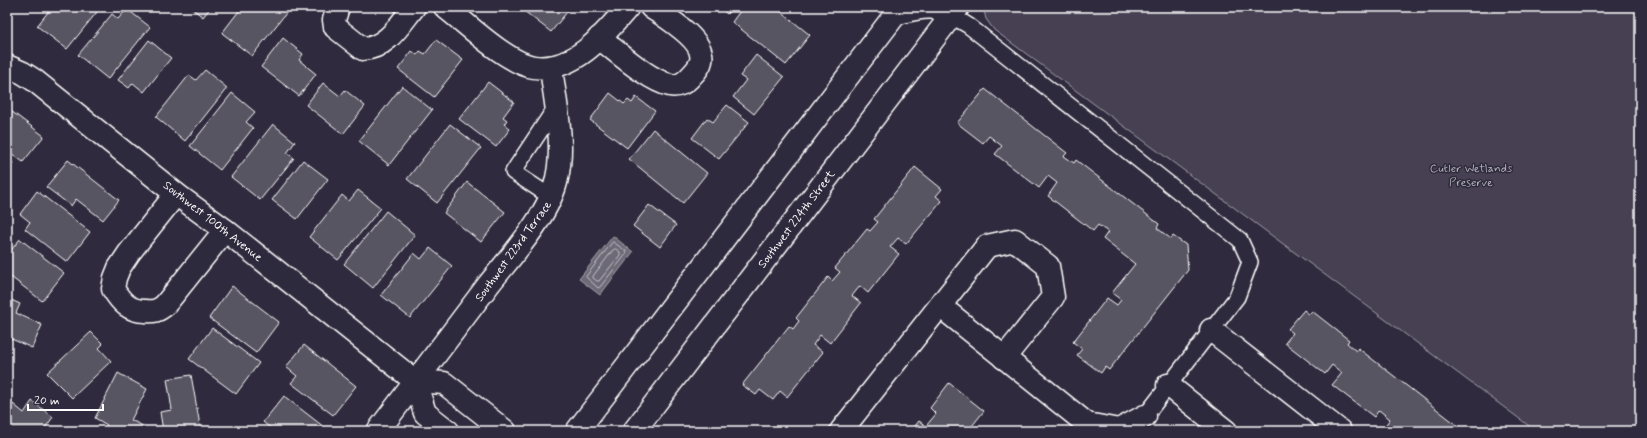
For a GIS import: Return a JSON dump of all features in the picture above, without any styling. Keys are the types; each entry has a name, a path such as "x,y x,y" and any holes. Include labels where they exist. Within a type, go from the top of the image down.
{"street":[{"path":"338,7 334,20 334,27 363,49 376,47 387,41 414,7"},
{"path":"445,7 502,52 511,58 534,67 551,67 568,62 599,38 628,7"},
{"path":"599,38 657,81 672,86 686,82 695,72 701,60 701,51 694,39 651,7"},
{"name":"Southwest 224th Street","path":"634,431 956,11"},
{"path":"577,431 897,12"},
{"name":"Southwest 100th Avenue","path":"7,66 34,80 176,194 225,230 415,381"},
{"name":"Southwest 223rd Terrace","path":"378,431 528,234 551,197 557,179 559,161 556,107 551,67"},
{"path":"176,194 129,253 119,268 115,278 113,289 124,304 131,310 152,312 159,310 165,305 225,230"},
{"path":"841,431 987,246 1015,240 1048,266 1053,297 1004,358"},
{"path":"940,306 1087,424 1119,430 1144,416"},
{"path":"1212,330 1340,431"},
{"path":"448,431 425,412 415,381 444,383 505,431"},
{"path":"1168,385 1226,431"}],"lane":[{"path":"897,12 925,10 956,11 969,26 1240,240 1250,262 1237,297 1144,416"},
{"path":"551,197 513,172 556,107"}],"green space":[{"name":"Cutler Wetlands Preserve","path":"983,7 1640,7 1640,431 1536,431 994,30 986,19"}],"water":[{"path":"613,236 633,252 600,295 579,279"}],"building":[{"path":"52,7 101,7 67,49 37,26"},
{"path":"190,7 211,7 203,17"},
{"path":"242,7 291,7 252,56 222,33"},
{"path":"519,7 571,7 551,32"},
{"path":"719,7 733,7 727,14"},
{"path":"743,7 775,7 810,35 786,65 732,22"},
{"path":"127,9 150,27 108,79 78,55 112,14 118,19"},
{"path":"283,38 303,54 299,60 316,74 299,96 261,67"},
{"path":"149,40 171,58 144,92 133,83 129,88 118,80"},
{"path":"436,40 463,60 434,97 398,69 412,51 417,55 420,51 425,54"},
{"path":"756,55 784,77 754,114 733,97 746,80 740,76"},
{"path":"205,70 227,88 185,141 156,117 189,75 196,80"},
{"path":"488,82 514,102 503,117 507,120 504,124 510,129 496,147 459,119"},
{"path":"323,83 340,96 345,90 365,106 343,134 306,105"},
{"path":"402,86 432,110 389,165 359,141"},
{"path":"985,89 1067,153 1064,156 1074,163 1076,160 1159,224 1157,228 1171,239 1173,236 1186,245 1188,270 1109,370 1105,367 1101,373 1077,355 1082,349 1073,342 1107,298 1117,305 1121,300 1112,293 1135,264 1103,239 1108,232 1098,225 1093,231 1048,196 1057,183 1048,176 1039,188 995,154 1002,146 989,136 983,143 957,123"},
{"path":"232,93 255,112 246,122 253,128 220,170 190,146"},
{"path":"610,93 624,104 628,100 632,103 636,97 655,111 627,148 590,120"},
{"path":"727,105 749,122 719,159 692,138 707,118 713,122"},
{"path":"7,108 44,136 23,162 7,150"},
{"path":"273,124 295,142 287,153 294,158 260,200 231,177"},
{"path":"450,124 481,148 437,203 407,179"},
{"path":"653,129 707,173 683,203 629,159"},
{"path":"7,159 13,163 7,170"},
{"path":"68,160 119,200 103,220 76,199 71,206 46,187"},
{"path":"303,160 328,179 297,219 272,200"},
{"path":"915,167 942,189 936,196 942,201 906,244 898,238 890,247 899,254 868,293 860,286 852,296 861,303 830,343 820,335 813,345 823,352 787,397 780,391 773,400 760,390 756,395 742,385 789,326 793,329 799,321 796,318 828,277 832,281 840,272 835,268 867,229 870,231 878,222 874,219"},
{"path":"467,182 505,212 481,242 444,213"},
{"path":"358,190 381,208 338,260 309,237 342,195 349,201"},
{"path":"37,191 90,232 67,262 25,229 30,222 20,214"},
{"path":"649,205 676,225 660,247 633,226"},
{"path":"386,211 415,235 373,288 344,264"},
{"path":"20,239 64,273 42,301 7,274 7,255"},
{"path":"430,248 452,266 410,318 381,295 414,253 421,259"},
{"path":"232,286 279,322 256,353 209,318"},
{"path":"7,298 20,304 16,313 42,325 32,348 7,337"},
{"path":"1304,310 1309,314 1312,311 1349,340 1347,343 1356,351 1358,348 1457,425 1453,429 1456,431 1389,431 1384,427 1390,419 1379,410 1374,417 1332,385 1342,373 1332,365 1325,374 1285,343 1293,333 1288,329"},
{"path":"212,328 259,363 236,394 189,359"},
{"path":"91,332 103,344 99,348 111,361 72,398 47,373"},
{"path":"304,345 356,386 333,415 291,383 297,376 286,367"},
{"path":"118,373 147,389 131,420 145,427 142,431 104,431 107,425 95,418"},
{"path":"191,375 201,431 163,431 160,412 172,410 167,379"},
{"path":"949,383 984,411 968,431 911,431 919,421 926,426 936,414 930,408"},
{"path":"284,396 324,427 321,431 274,431 263,422"},
{"path":"32,401 53,417 43,431 7,431 7,412 13,404 24,413"}]}
